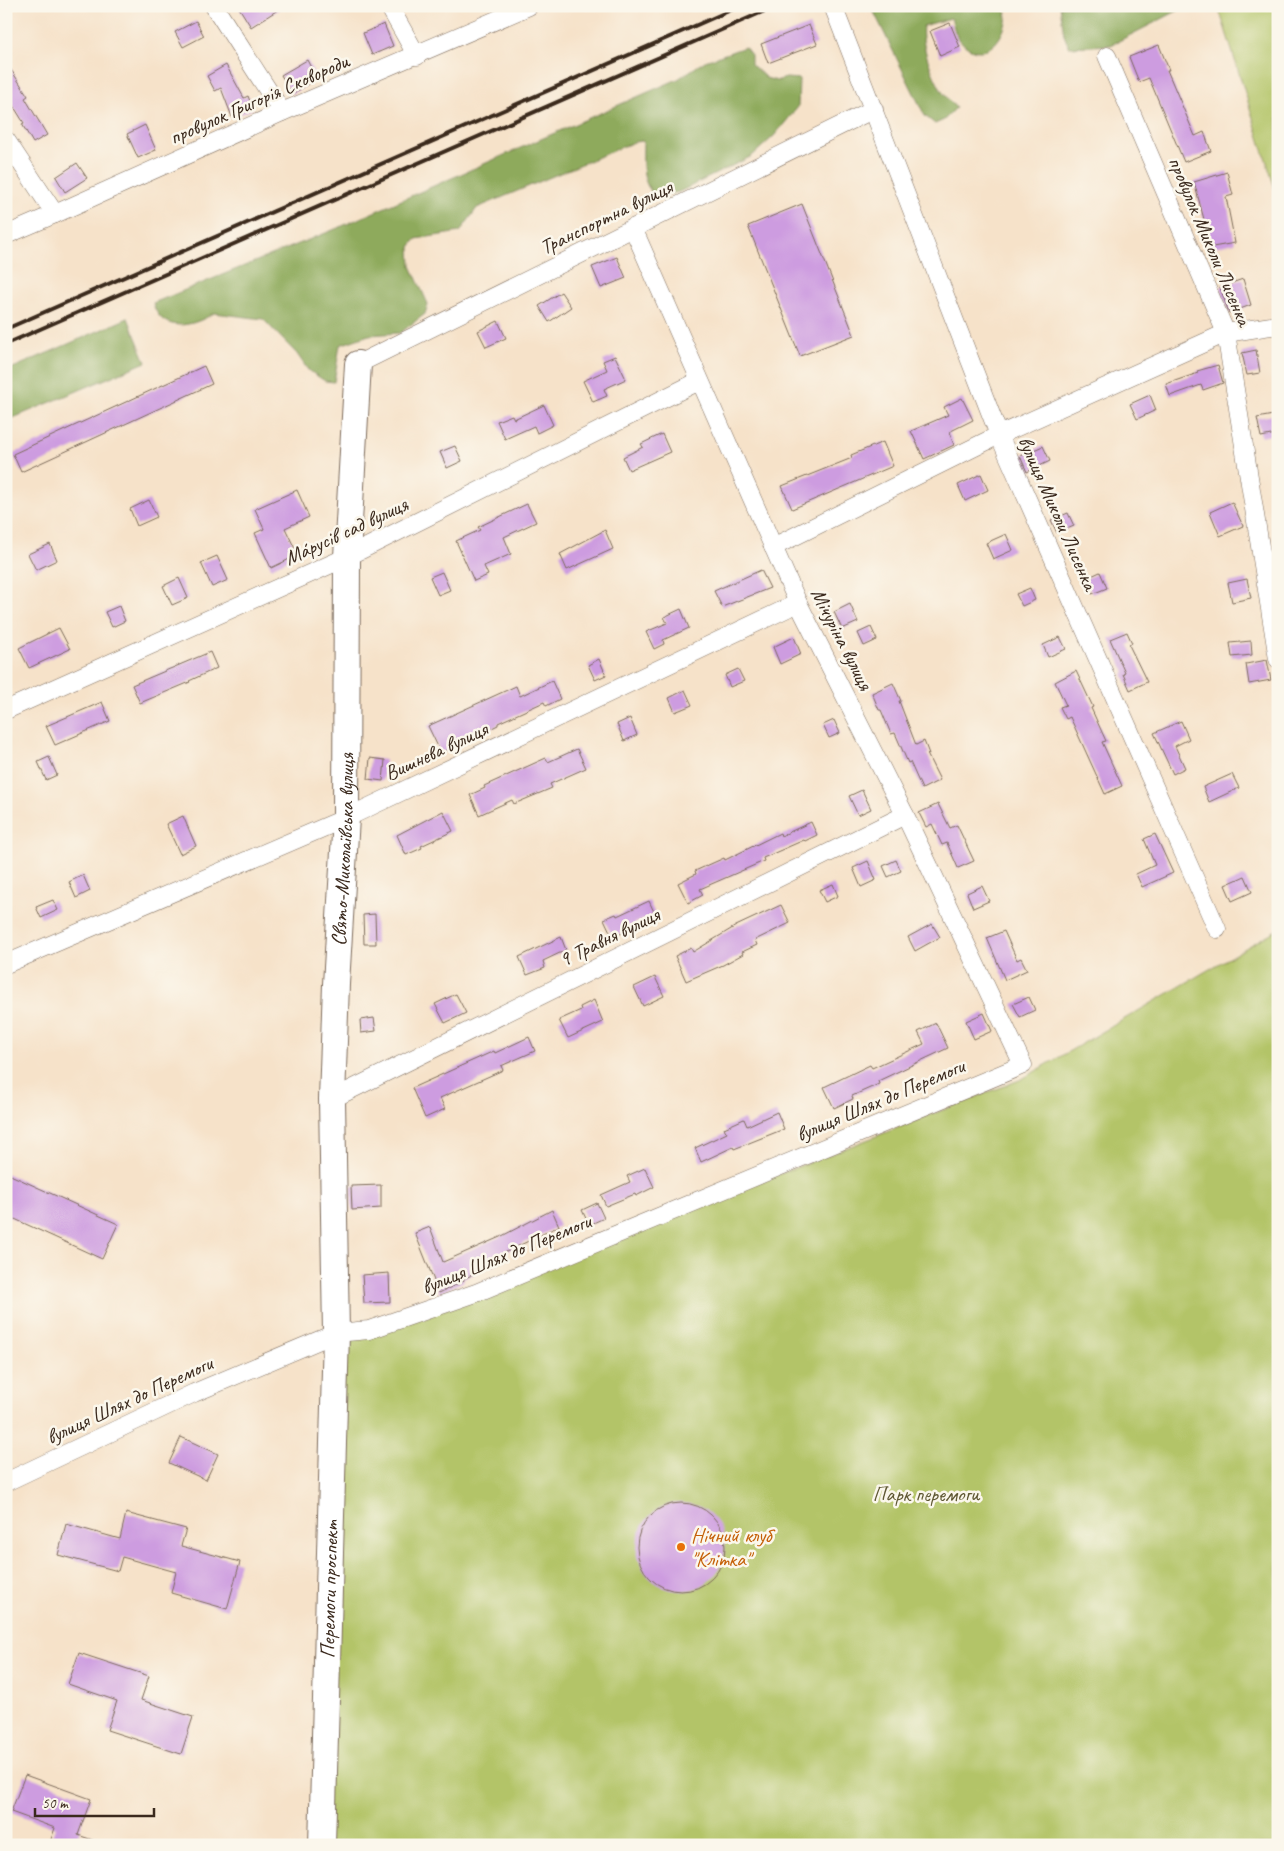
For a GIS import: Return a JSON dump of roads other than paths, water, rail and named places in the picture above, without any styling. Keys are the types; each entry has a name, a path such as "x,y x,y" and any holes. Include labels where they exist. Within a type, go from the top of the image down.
{"street":[{"path":"214,6 282,112"},
{"path":"389,6 417,56"},
{"name":"провулок Григорія Сковороди","path":"6,235 282,112 417,56 529,6"},
{"name":"вулиця Миколи Лисенка","path":"834,6 999,435 1218,929"},
{"name":"провулок Миколи Лисенка","path":"1107,56 1226,333 1278,659"},
{"name":"Транспортна вулиця","path":"358,364 874,109"},
{"path":"6,140 56,214"},
{"name":"Мічуріна вулиця","path":"634,228 699,381 798,603 905,815 1023,1064"},
{"path":"773,548 999,435 1226,333 1278,325"},
{"name":"Свято-Миколаївська вулиця","path":"336,1333 332,1099 336,984 346,818 347,557 358,364"},
{"name":"Мáрусів сад вулиця","path":"6,710 347,557 699,381"},
{"name":"Вишнева вулиця","path":"6,964 78,931 346,818 798,603"},
{"name":"9 Травня вулиця","path":"332,1099 905,815"},
{"name":"вулиця Шлях до Перемоги","path":"6,1482 194,1393 336,1333 369,1330 476,1293 1023,1064"},
{"name":"Перемоги проспект","path":"322,1845 336,1333"}],"railway":[{"path":"6,329 740,6"},
{"path":"6,344 776,6"}],"place":[{"name":"Нічний клуб \"Клітка\"","path":"681,1547"}],"park label":[{"name":"Парк перемоги","path":"926,1494"}]}
